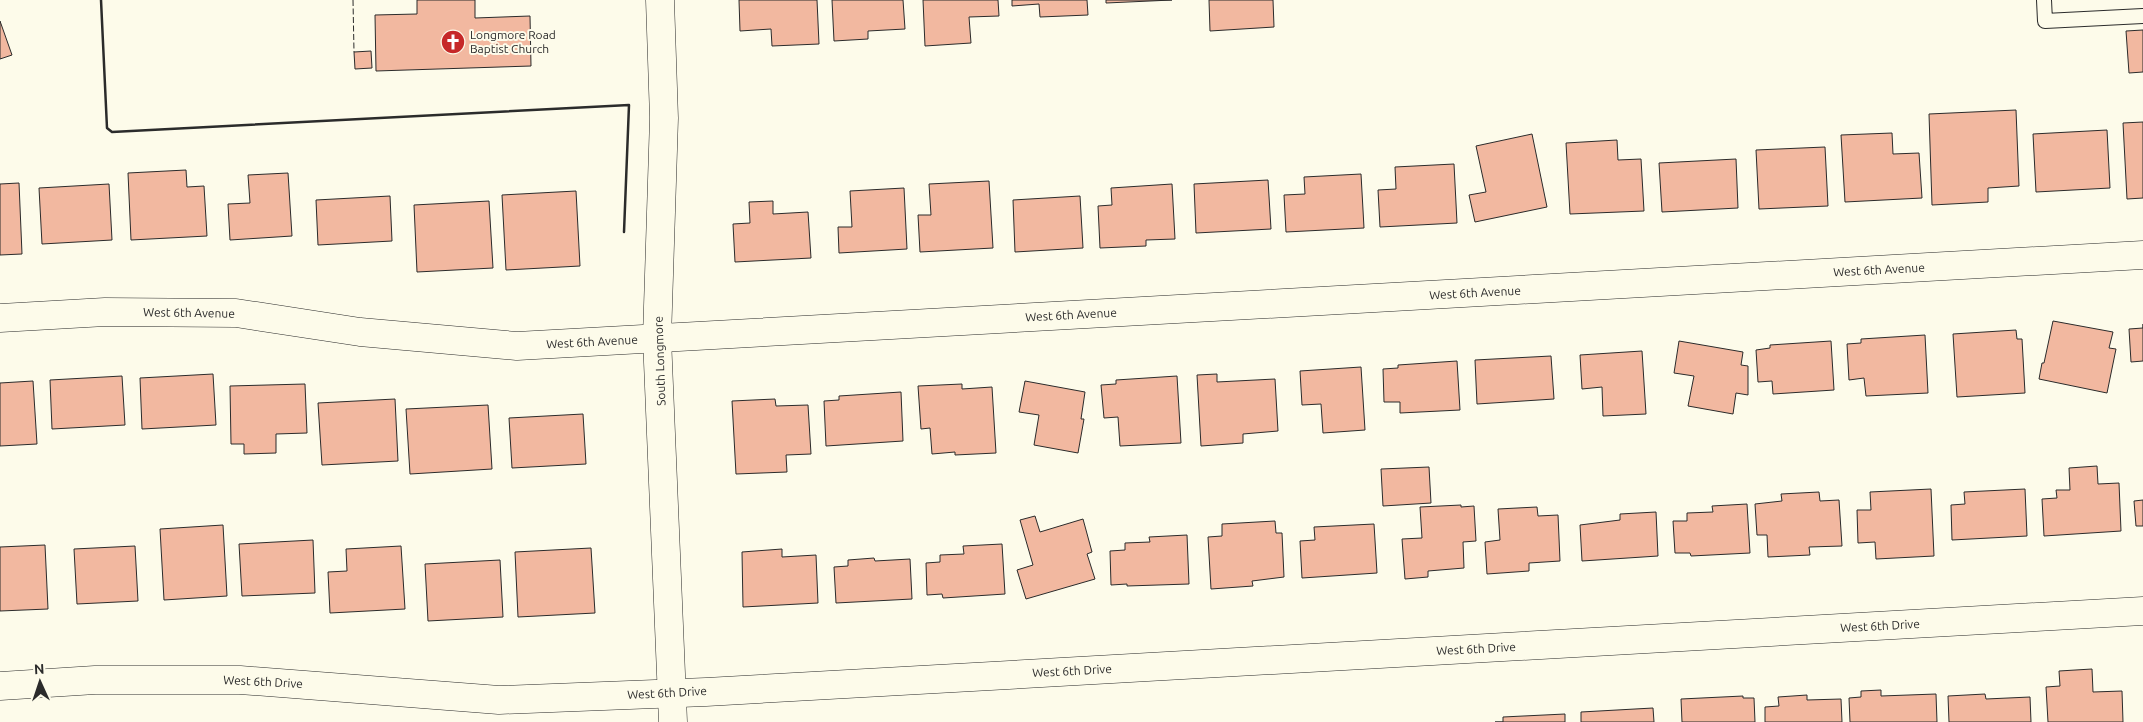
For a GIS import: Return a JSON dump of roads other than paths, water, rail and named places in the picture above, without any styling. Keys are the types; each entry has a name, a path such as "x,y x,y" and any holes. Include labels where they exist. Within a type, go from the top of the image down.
{"street":[{"name":"South Longmore","path":"660,0 664,118 657,338 673,722"},
{"name":"West 6th Avenue","path":"0,318 105,312 236,313 360,332 518,346 2143,256"},
{"name":"West 6th Drive","path":"0,686 95,680 240,680 499,700 672,694 2143,611"}],"lane":[{"path":"2044,0 2045,21 2143,16"}],"place":[{"name":"Longmore Road Baptist Church","path":"453,42"}]}
